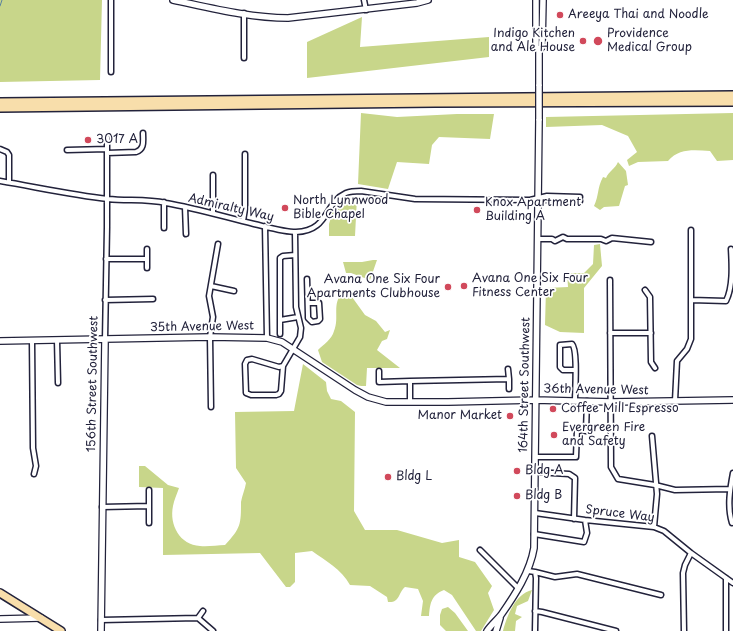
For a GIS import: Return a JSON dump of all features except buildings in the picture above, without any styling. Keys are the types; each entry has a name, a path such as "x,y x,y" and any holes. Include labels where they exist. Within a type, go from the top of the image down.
{"highway":[{"path":"0,102 733,94"},
{"path":"0,108 435,103 733,102"},
{"path":"0,592 61,631"}],"street":[{"path":"110,0 111,72"},
{"path":"173,0 274,18 288,18 366,10 417,3 428,0"},
{"path":"364,0 366,10"},
{"name":"164th Street Southwest","path":"501,616 528,571 533,558 535,513 535,400 540,86 539,50 536,48 536,0"},
{"name":"164th Street Southwest","path":"539,50 542,47 543,0"},
{"path":"244,13 244,58"},
{"path":"67,150 136,152 140,151 143,147 143,133"},
{"name":"156th Street Southwest","path":"101,631 107,137"},
{"path":"0,149 7,152 9,155 9,182"},
{"path":"243,221 245,209 244,154"},
{"path":"213,175 213,213"},
{"name":"Admiralty Way","path":"0,181 107,199 164,202 295,232 307,230 316,226 324,219 335,202 341,196 348,192 355,191 415,199 580,199"},
{"path":"164,202 164,228"},
{"path":"185,207 186,234"},
{"path":"265,226 267,338"},
{"path":"675,401 677,361 687,349 691,340 691,230"},
{"path":"283,366 278,367 252,359 248,360 245,364 246,393 251,396 276,396 279,394 281,391 283,366 292,348 300,337 301,328 296,307 295,232"},
{"path":"538,239 552,238 555,241 563,237 601,239 606,242 612,238 651,242"},
{"path":"210,407 210,337 213,317 209,296 218,244"},
{"path":"147,249 147,268"},
{"path":"691,300 726,301 730,296 732,275 731,249"},
{"path":"280,334 280,258 283,256 295,255"},
{"path":"106,259 147,258"},
{"path":"307,279 308,318 312,322 318,321 320,319 319,303 308,303"},
{"path":"610,280 612,467 618,479 675,490 730,489"},
{"path":"211,286 234,291"},
{"path":"646,290 650,297 651,362 655,368"},
{"path":"105,300 152,299"},
{"path":"280,320 298,317"},
{"path":"610,333 651,333"},
{"name":"35th Avenue West","path":"0,341 210,337 267,338 282,342 368,397 386,402"},
{"path":"57,340 58,383"},
{"path":"32,341 33,448 36,466 34,474"},
{"path":"575,370 563,370 560,367 560,345 574,345 575,370 575,401"},
{"path":"508,369 509,389"},
{"path":"379,371 379,382 508,379"},
{"path":"410,381 410,402"},
{"name":"36th Avenue West","path":"386,402 535,400 611,402 733,400"},
{"path":"535,457 576,456 577,430 586,430 587,401"},
{"path":"652,436 655,485 657,494 654,527"},
{"path":"535,472 569,474 575,478 574,518"},
{"path":"732,523 730,516 730,489 733,473"},
{"path":"149,490 149,523"},
{"path":"102,507 149,506"},
{"name":"Spruce Way","path":"535,513 654,527 664,531 691,553 733,583"},
{"path":"534,534 584,542 587,533 585,520"},
{"path":"480,550 518,588"},
{"path":"684,631 683,573 691,553"},
{"path":"528,571 556,577 577,574 661,595"},
{"path":"535,572 535,631"},
{"path":"726,578 726,631"},
{"path":"198,618 203,611"},
{"path":"535,611 616,631"},
{"path":"487,631 501,616"},
{"path":"496,631 501,616"},
{"path":"0,619 41,618"},
{"path":"101,620 198,618 213,631"}],"green space":[{"path":"0,0 102,0 100,80 0,82"},
{"path":"362,17 360,47 489,37 489,57 307,78 307,42"},
{"path":"361,113 397,117 494,114 490,139 439,137 432,145 429,164 397,162 388,189 358,184"},
{"path":"733,113 733,160 717,161 710,151 693,150 677,154 668,161 638,162 629,166 627,160 637,152 628,136 602,125 546,127 546,117"},
{"path":"618,162 626,171 628,185 625,186 619,206 604,207 600,210 594,206 601,181 603,177 606,178"},
{"path":"357,198 355,236 329,236 329,224 333,211 343,201"},
{"path":"600,244 602,266 584,288 584,333 560,332 545,325 546,288 568,287 567,273 584,273 593,264 594,245"},
{"path":"377,260 370,280 351,273 346,273 343,262 362,262"},
{"path":"343,292 352,297 365,315 376,321 385,332 390,330 387,339 382,341 377,350 400,368 367,368 366,386 357,385 322,362 318,350 333,334 336,326 337,301"},
{"path":"303,364 326,382 327,391 331,399 341,401 355,412 354,511 365,530 397,530 442,543 459,540 459,557 475,562 492,586 488,593 494,610 481,631 476,631 452,595 444,590 436,594 432,600 429,616 421,616 423,601 418,589 405,587 395,601 388,602 387,597 370,586 350,585 338,570 312,551 295,553 295,582 290,587 286,587 260,553 163,555 163,488 139,487 139,466 145,466 168,485 179,488 173,504 172,513 175,527 182,538 193,545 225,545 237,530 239,525 241,516 241,502 246,483 236,468 235,412 294,411"},
{"path":"532,590 528,601 517,606 515,614 522,617 516,621 515,631 503,631 509,612 516,601 526,592"},
{"path":"448,607 455,613 468,631 446,631 440,625 440,615 442,609"}],"waterway":[{"path":"0,6 2,0"}],"place":[{"name":"Areeya Thai and Noodle","path":"560,15"},
{"name":"Indigo Kitchen and Ale House","path":"583,41"},
{"name":"Providence Medical Group","path":"598,41"},
{"name":"3017 A","path":"88,140"},
{"name":"North Lynnwood Bible Chapel","path":"285,208"},
{"name":"Knox Apartment Building A","path":"477,210"},
{"name":"Avana One Six Four Fitness Center","path":"464,286"},
{"name":"Avana One Six Four Apartments Clubhouse","path":"448,287"},
{"name":"Coffee Mill Espresso","path":"553,409"},
{"name":"Manor Market","path":"510,416"},
{"name":"Evergreen Fire and Safety","path":"554,435"},
{"name":"Bldg A","path":"517,471"},
{"name":"Bldg L","path":"388,477"},
{"name":"Bldg B","path":"517,496"}]}
